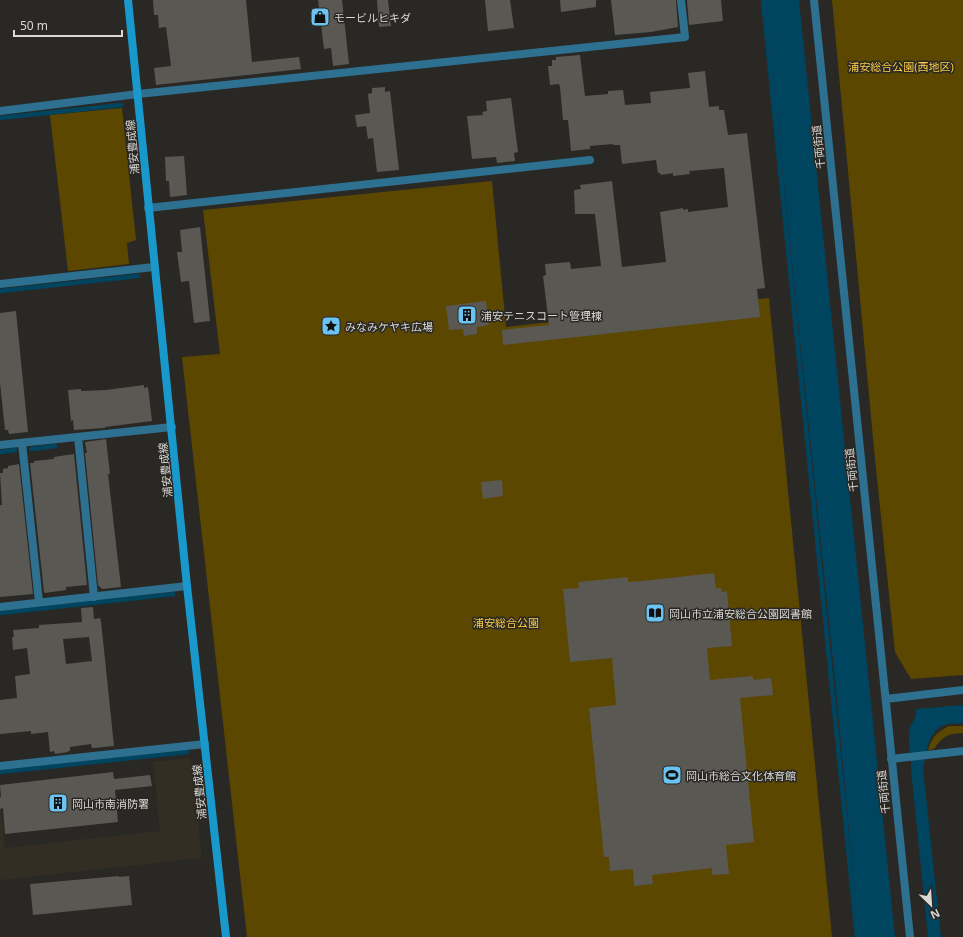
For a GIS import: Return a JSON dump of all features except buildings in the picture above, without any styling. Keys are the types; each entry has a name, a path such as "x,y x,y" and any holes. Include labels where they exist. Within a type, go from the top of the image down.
{"main road":[{"name":"浦安豊成線","path":"128,0 187,586 226,937"}],"street":[{"path":"0,111 138,94 685,37 681,0"},
{"name":"千両街道","path":"814,0 910,937"},
{"path":"148,208 590,160"},
{"path":"0,284 154,267"},
{"path":"0,445 172,427"},
{"path":"78,437 94,597"},
{"path":"22,443 40,602"},
{"path":"0,607 187,586"},
{"path":"886,698 963,690"},
{"path":"0,766 205,744"},
{"path":"891,759 963,751"}],"shaded area":[{"path":"191,758 202,858 0,880 0,800 5,848 160,831 153,762"}],"green space":[{"name":"浦安総合公園(西地区)","path":"832,0 963,0 963,675 911,679 895,652 875,459"},
{"path":"122,108 136,240 127,243 129,264 68,271 50,115"},
{"name":"浦安総合公園","path":"492,181 506,327 769,298 832,937 247,937 182,357 220,354 203,210"},
{"path":"949,726 963,726 963,733 946,736 934,749 928,750 936,735 941,730"}],"water":[{"path":"765,0 799,0 895,937 859,937 835,680"},
{"path":"963,705 963,723 947,724 935,731 929,742 923,769 941,937 928,937 911,769 909,730 915,717 916,709"}],"waterway":[{"path":"763,0 857,937"},
{"path":"0,118 121,105"},
{"path":"0,291 138,276"},
{"path":"31,449 55,446"},
{"path":"0,452 15,450"},
{"path":"0,613 173,594"},
{"path":"0,772 187,752"}],"place":[{"name":"モービルヒキダ","path":"320,17"},
{"name":"浦安テニスコート管理棟","path":"467,315"},
{"name":"みなみケヤキ広場","path":"331,326"},
{"name":"岡山市立浦安総合公園図書館","path":"655,613"},
{"name":"岡山市総合文化体育館","path":"672,775"},
{"name":"岡山市南消防署","path":"58,803"}]}
